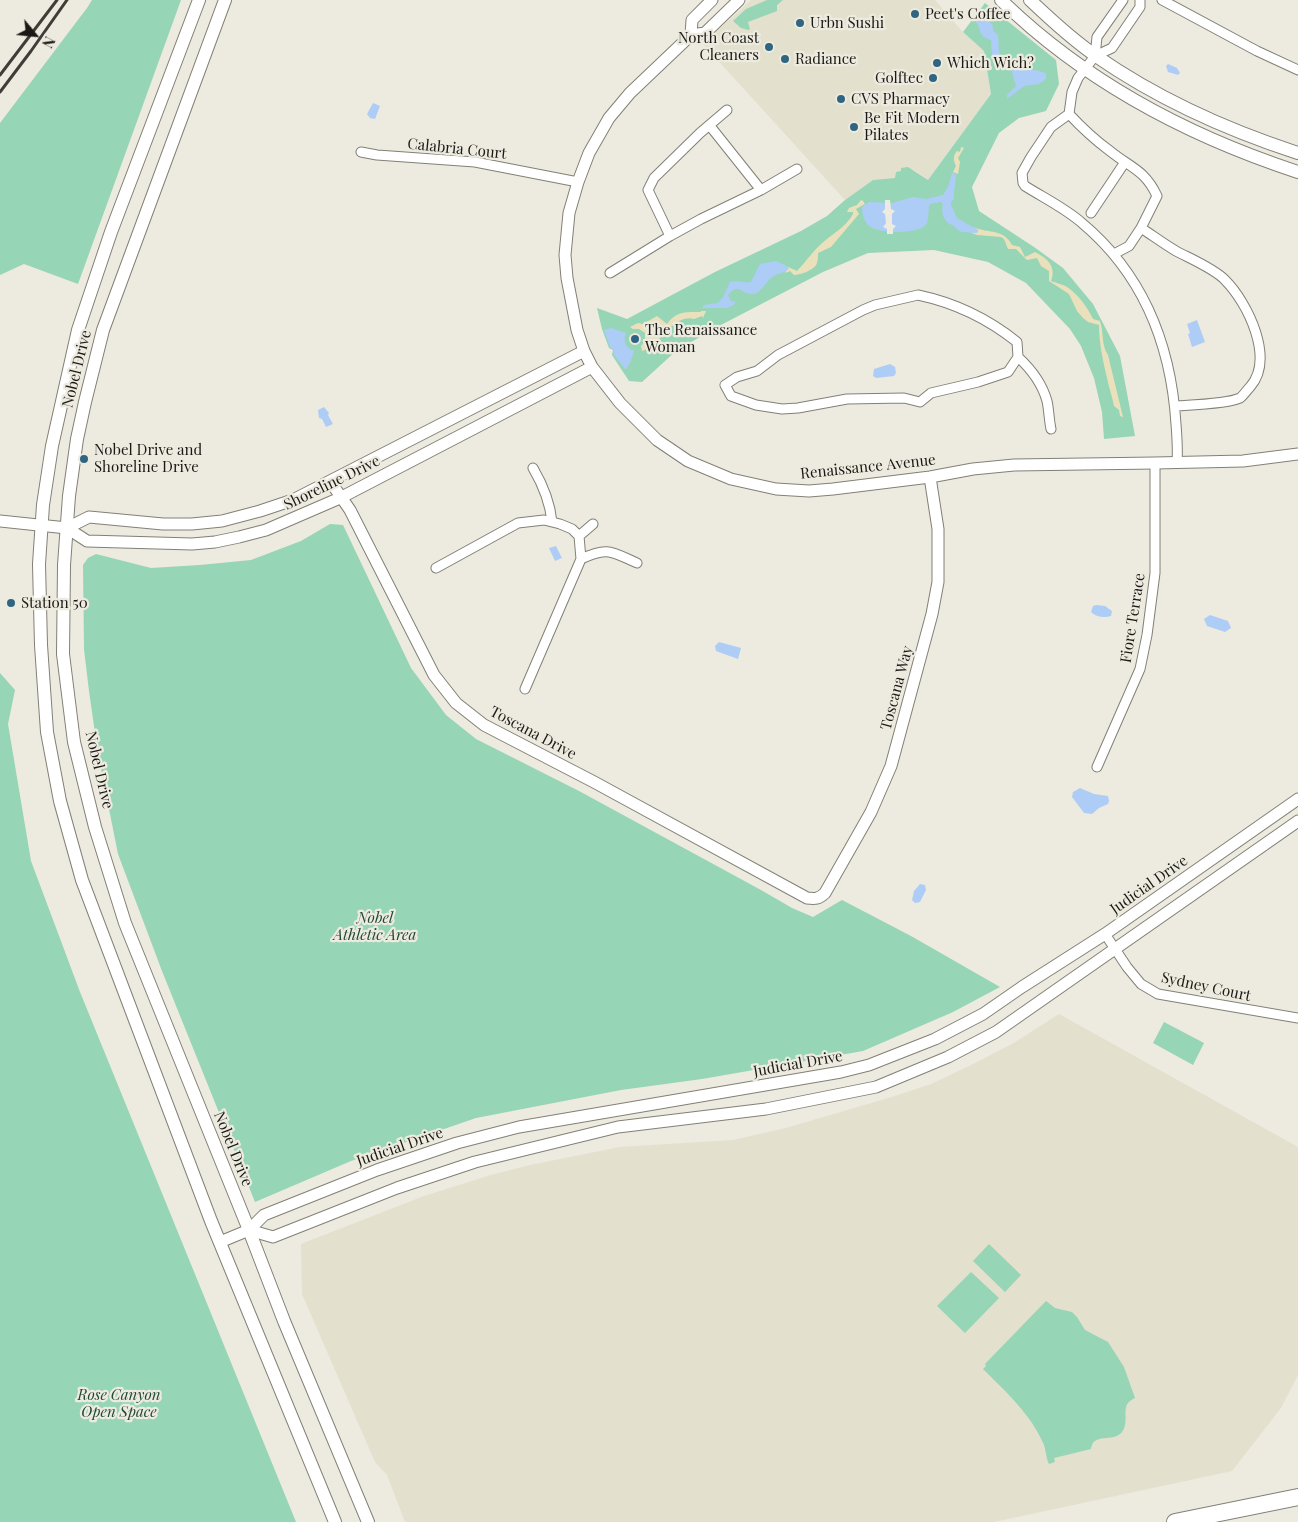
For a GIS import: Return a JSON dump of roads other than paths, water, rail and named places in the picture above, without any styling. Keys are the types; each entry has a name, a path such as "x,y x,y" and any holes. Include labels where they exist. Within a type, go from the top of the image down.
{"highway":[{"path":"1175,1522 1298,1497"}],"main road":[{"name":"Nobel Drive","path":"198,0 111,232 78,330 52,446 43,505 39,564 42,661 47,732 60,801 82,880 161,1093 335,1522"},
{"name":"Nobel Drive","path":"225,0 103,330 77,439 64,566 63,654 74,742 95,827 124,923 284,1321 368,1522"},
{"path":"1001,0 1042,37 1085,69 1133,100 1182,126 1231,148 1298,172"},
{"path":"1030,0 1095,56 1145,86 1201,116 1237,132 1298,153"}],"street":[{"name":"Renaissance Avenue","path":"690,35 692,20 712,0"},
{"name":"Renaissance Avenue","path":"739,0 705,33 690,35 630,93 609,118 593,145 578,182 569,213 565,255 567,278 574,315 584,351 592,367 620,403 657,440 688,461 731,480 776,489 809,491 1014,465 1243,461 1298,454"},
{"path":"1095,56 1097,37 1123,0"},
{"path":"1114,254 1129,246 1141,228 1157,196 1152,184 1141,172 1084,130 1070,114 1072,92 1078,78 1095,56 1112,48 1140,7 1140,0"},
{"path":"1162,0 1257,51 1298,70"},
{"path":"670,236 645,190 654,178 700,133 727,110"},
{"path":"1070,114 1051,128 1022,173 1022,183 1082,222 1114,254 1139,290 1157,326 1170,372 1175,406 1178,447 1177,462"},
{"path":"710,126 761,190"},
{"name":"Calabria Court","path":"361,152 377,155 475,162 578,182"},
{"path":"1091,213 1126,162"},
{"path":"610,273 670,236 761,190 797,169"},
{"path":"1141,228 1177,252 1191,257 1224,278 1242,304 1251,321 1258,341 1261,361 1256,380 1240,398 1222,402 1175,406"},
{"path":"1018,357 1008,372 978,382 931,393 920,402 904,398 847,399 782,409 756,405 731,396 725,385 737,377 756,371 778,355 863,310 875,305 918,295 959,306 979,316 1017,342 1018,357 1033,372 1047,401 1051,429"},
{"name":"Shoreline Drive","path":"67,528 89,517 163,524 192,524 222,521 260,512 293,500 584,351"},
{"name":"Shoreline Drive","path":"0,521 67,528 87,541 166,544 215,542 266,530 340,498 592,367"},
{"name":"Fiore Terrace","path":"1097,768 1140,669 1147,635 1155,573 1155,464"},
{"path":"532,468 551,507 552,522"},
{"name":"Toscana Way","path":"825,893 871,812 891,766 932,614 938,582 938,529 930,476"},
{"name":"Toscana Drive","path":"330,481 350,510 434,675 456,703 484,725 594,782 807,898 814,899 821,897 825,893"},
{"path":"436,568 518,523 544,520 572,529 579,536 581,559 526,690"},
{"path":"579,536 594,524"},
{"path":"581,559 596,551 610,551 637,563"},
{"name":"Judicial Drive","path":"220,1242 249,1230 264,1215 377,1170 457,1143 511,1129 605,1111 841,1072 869,1065 936,1039 983,1014 1105,934 1298,799"},
{"path":"249,1230 273,1237 397,1188 475,1162 618,1128 766,1110 876,1087 948,1057 996,1032 1298,820"},
{"name":"Sydney Court","path":"1105,934 1141,984 1158,994 1298,1018"}],"water":[{"path":"978,19 987,19 993,26 993,31 998,35 999,51 1006,61 1017,66 1043,72 1046,74 1046,79 1039,84 1024,86 1007,99 1007,95 1016,86 1011,69 992,55 991,40 982,34 976,22"},
{"path":"1168,64 1177,68 1180,73 1178,75 1168,72 1166,66"},
{"path":"373,103 380,106 375,119 370,118 367,114"},
{"path":"952,173 956,174 954,200 951,201 951,205 957,218 978,230 977,233 958,230 948,223 943,215 943,204 941,202 930,204 927,224 920,229 905,232 879,230 868,225 865,221 862,207 869,202 892,203 913,197 926,199 943,195 948,187"},
{"path":"776,261 789,269 773,276 758,292 749,294 735,289 728,295 731,301 736,302 732,306 726,308 702,308 704,305 718,303 730,282 751,282 760,264"},
{"path":"1197,320 1205,342 1192,347 1187,324"},
{"path":"611,328 626,333 626,344 634,351 626,369 610,347 604,330"},
{"path":"890,364 895,367 896,373 894,376 876,378 873,376 874,369"},
{"path":"324,407 329,413 328,415 333,424 326,427 322,419 319,418 318,410"},
{"path":"556,546 562,558 555,561 549,548"},
{"path":"1093,606 1105,606 1112,611 1111,616 1100,617 1093,614 1091,612"},
{"path":"1210,615 1228,621 1231,628 1225,632 1207,626 1204,619"},
{"path":"719,642 741,648 738,659 716,651 715,646"},
{"path":"1080,788 1094,794 1108,796 1108,804 1092,814 1084,813 1072,797 1073,792"},
{"path":"920,884 925,885 926,890 920,902 915,903 912,900 914,891"}],"railway":[{"path":"0,75 57,0"},
{"path":"0,92 67,0"}],"place":[{"name":"Peet's Coffee","path":"915,14"},
{"name":"Urbn Sushi","path":"800,23"},
{"name":"North Coast Cleaners","path":"769,47"},
{"name":"Radiance","path":"785,59"},
{"name":"Which Wich?","path":"937,63"},
{"name":"Golftec","path":"933,78"},
{"name":"CVS Pharmacy","path":"841,99"},
{"name":"Be Fit Modern Pilates","path":"854,127"},
{"name":"The Renaissance Woman","path":"635,339"},
{"name":"Nobel Drive and Shoreline Drive","path":"84,459"},
{"name":"Station 50","path":"11,603"}],"park label":[{"name":"Nobel Athletic Area","path":"375,926"},
{"name":"Rose Canyon Open Space","path":"119,1404"}]}
